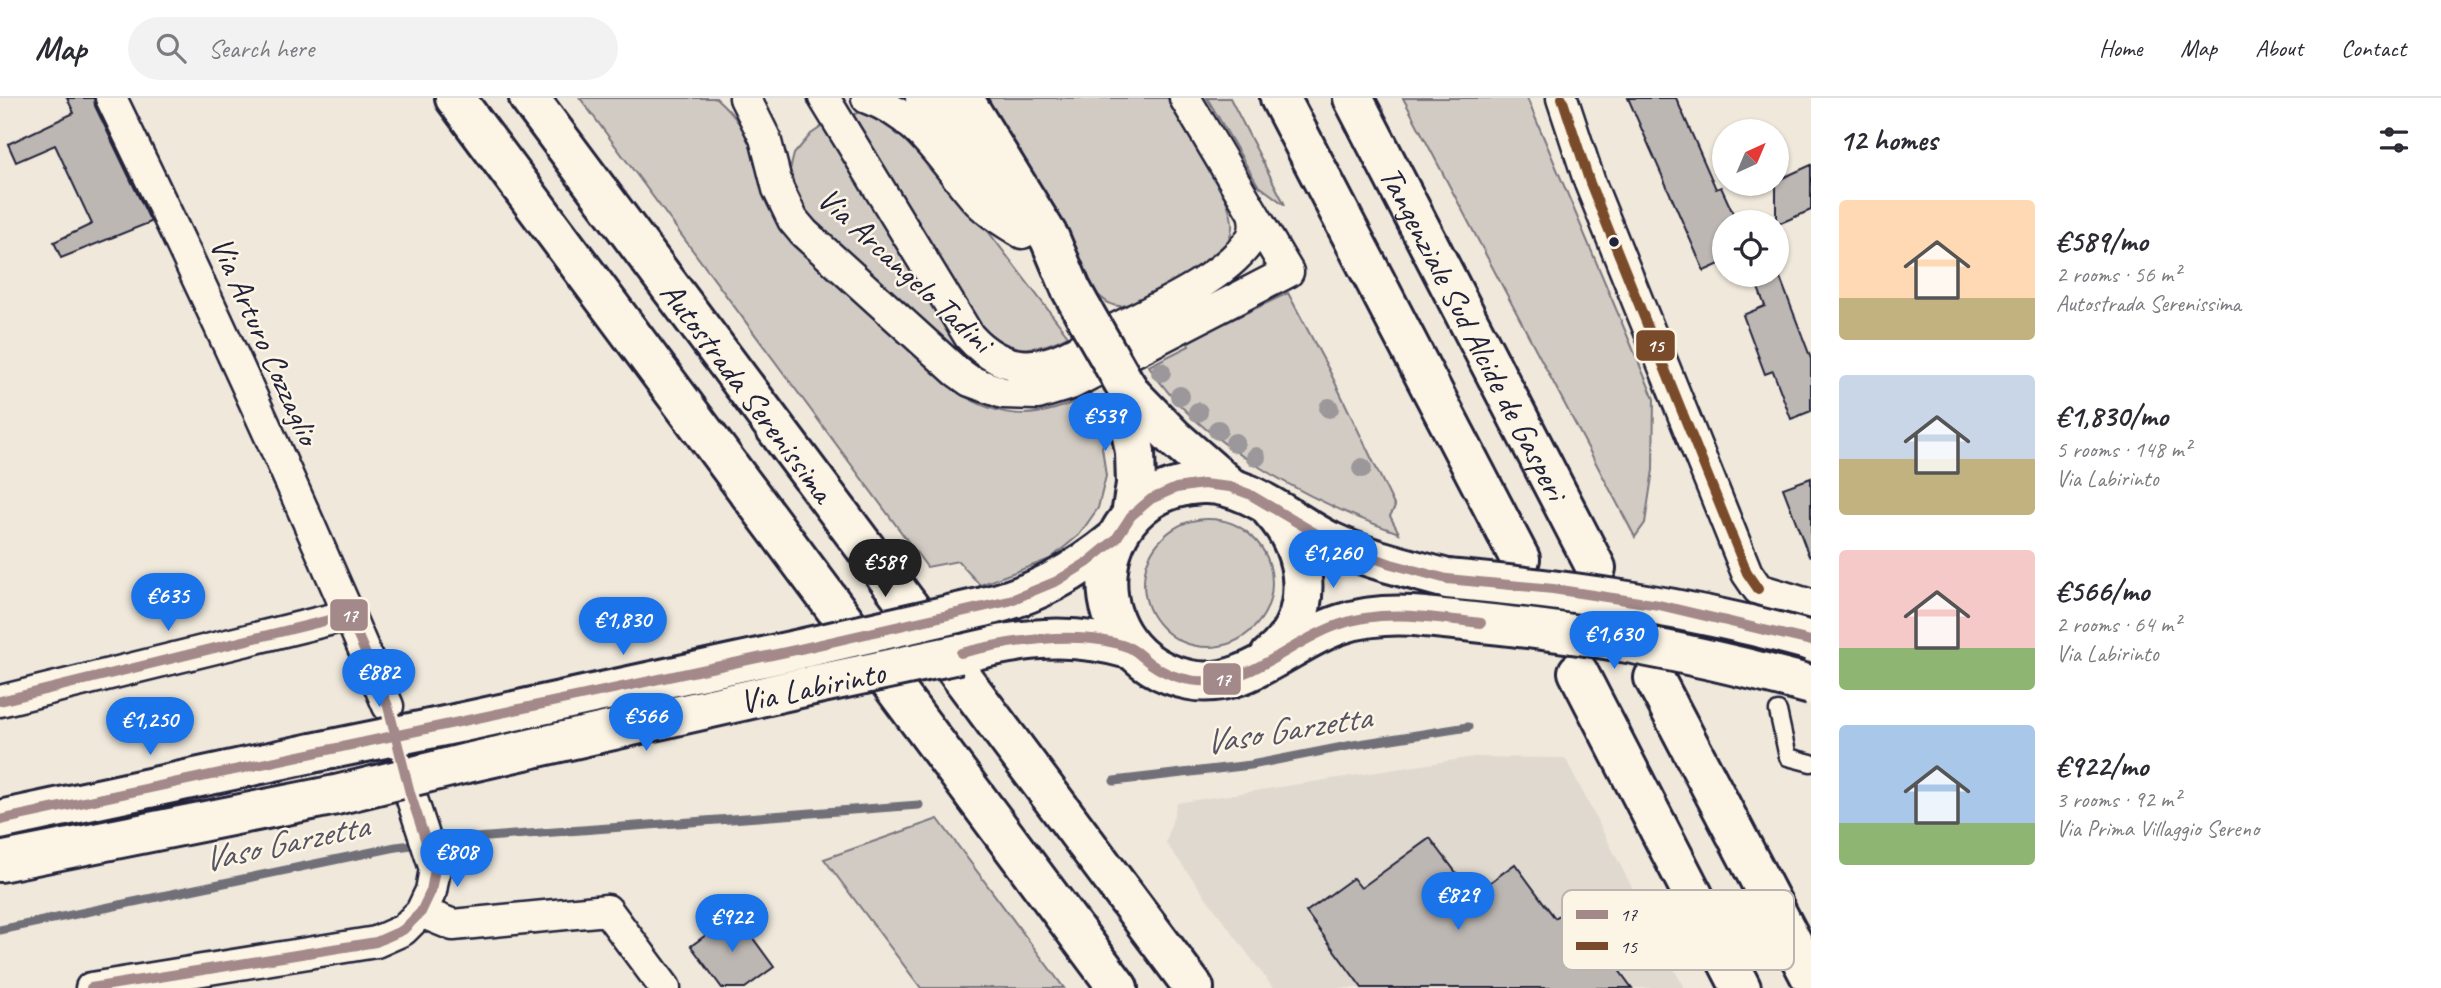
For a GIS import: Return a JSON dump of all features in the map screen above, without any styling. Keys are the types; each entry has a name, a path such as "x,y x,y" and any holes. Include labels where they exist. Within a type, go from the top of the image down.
{"main road":[{"name":"Autostrada Serenissima","path":"455,98 1118,988"},
{"name":"Autostrada Serenissima","path":"529,98 1194,988"},
{"path":"925,98 1035,251 1077,300"},
{"name":"Tangenziale Sud Alcide de Gasperi","path":"1280,98 1520,559"},
{"name":"Tangenziale Sud Alcide de Gasperi","path":"1353,98 1596,568"},
{"path":"969,104 1050,239 1077,300 1128,388 1201,464 1230,487"},
{"path":"1124,527 1136,484 1128,388"},
{"name":"Via Labirinto","path":"0,820 800,649 1021,597 1057,581 1088,562 1152,499 1176,488 1203,484 1230,487 1249,494 1332,542 1391,564 1447,579 1553,589 1659,605 1811,641"},
{"name":"Via Labirinto","path":"1257,666 1275,652 1290,633 1299,612 1303,589 1302,565 1295,542 1267,505"},
{"name":"Via Labirinto","path":"1124,527 1109,557 1106,577 1112,616 1133,650 1170,675 1214,681 1237,676 1339,624 1386,615 1528,627 1632,643 1734,664 1811,685"},
{"name":"Via Labirinto","path":"0,862 336,795 1000,643 1043,637 1089,639 1133,650"},
{"path":"1578,672 1690,890"},
{"path":"1654,678 1766,890"},
{"path":"1794,942 1806,965"},
{"path":"1732,970 1741,988"}],"street":[{"name":"Via Arturo Cozzaglio","path":"111,98 167,212 388,706"},
{"name":"Via Arcangelo Tadini","path":"745,98 765,138 784,205 798,227 956,371 986,388 1020,395 1063,388 1288,272 1185,98"},
{"name":"Via Arcangelo Tadini","path":"824,98 969,336 979,347 1005,362 1020,365 1050,362 1182,294 1222,267 1248,245 1255,229 1253,213"},
{"path":"867,98 900,113 915,125 975,198 987,210 1022,233"},
{"path":"1562,98 1590,183 1756,598 1811,605"},
{"path":"0,701 349,615"},
{"path":"91,988 376,942 403,930 421,912 432,891 435,869 410,793"},
{"path":"421,912 453,925 607,910 665,988"}],"lane":[{"path":"1777,711 1788,757 1811,763"}],"shaded area":[{"path":"580,98 716,98 735,118 750,140 761,168 770,206 787,234 956,391 990,408 1022,414 1055,409 1091,394 1108,435 1102,447 1106,476 1098,508 1079,535 1050,559 980,585 958,561 927,567"},
{"path":"989,98 1168,98 1226,199 1232,228 1228,239 1221,250 1199,268 1129,305 1116,306 1106,301 1087,282 990,112"},
{"path":"1207,98 1230,98 1285,205 1258,185"},
{"path":"1403,98 1527,98 1654,399 1653,470 1645,523 1635,537"},
{"path":"867,110 878,113 939,167 1068,336 1044,346 1022,348 1011,346 990,335 980,325 851,115"},
{"path":"826,124 965,354 961,358 811,222 791,188 789,174 794,154 811,134"},
{"path":"1288,293 1329,370 1395,507 1390,516 1399,533 1331,506 1260,468 1196,420 1170,394 1149,366 1189,346 1187,341"},
{"path":"1208,519 1232,524 1253,538 1267,559 1272,583 1267,607 1253,628 1232,642 1208,647 1184,642 1163,628 1149,607 1144,583 1149,559 1163,538 1184,524"},
{"path":"1474,757 1565,758 1633,890 1562,890 1562,970 1675,970 1684,988 1273,988 1166,843 1177,803"},
{"path":"938,819 1064,988 921,988 824,859"}],"building":[{"path":"67,98 94,98 95,106 151,222 61,258 54,242 92,224 55,145 16,162 8,144 74,113"},
{"path":"1628,98 1676,98 1712,180 1712,196 1725,196 1732,210 1712,210 1712,267 1704,271"},
{"path":"1811,165 1811,210 1789,219 1789,210 1776,210 1776,196 1789,196 1789,175"},
{"path":"1758,287 1784,287 1811,359 1811,411 1791,419 1773,371 1765,374 1743,315 1765,306"},
{"path":"1811,478 1811,555 1809,556 1783,488"},
{"path":"1430,838 1473,895 1515,864 1555,918 1562,913 1562,970 1619,970 1632,988 1362,988 1306,912 1353,878 1361,888"},
{"path":"733,911 774,967 745,988 722,988 691,946 710,932 708,929"}],"waterway":[{"name":"Vaso Garzetta","path":"1114,781 1251,765 1353,745 1468,727"},
{"name":"Vaso Garzetta","path":"0,930 396,847 461,839 919,805"}],"transit line":[{"name":"15","path":"1562,98 1590,183 1747,573 1758,589"},
{"name":"17","path":"0,820 800,649 1009,601 1057,581 1088,562 1116,539 1131,516 1151,499 1176,488 1203,484 1230,487 1249,494 1332,543 1391,564 1447,579 1553,589 1659,605 1811,641"},
{"name":"17","path":"0,701 349,615 388,706 410,793 435,869 431,891 421,912 403,930 376,942 91,988"},
{"name":"17","path":"961,653 1046,638 1090,639 1130,648 1151,664 1172,675 1188,680 1212,681 1245,673 1322,632 1355,620 1409,616 1481,623"}]}
